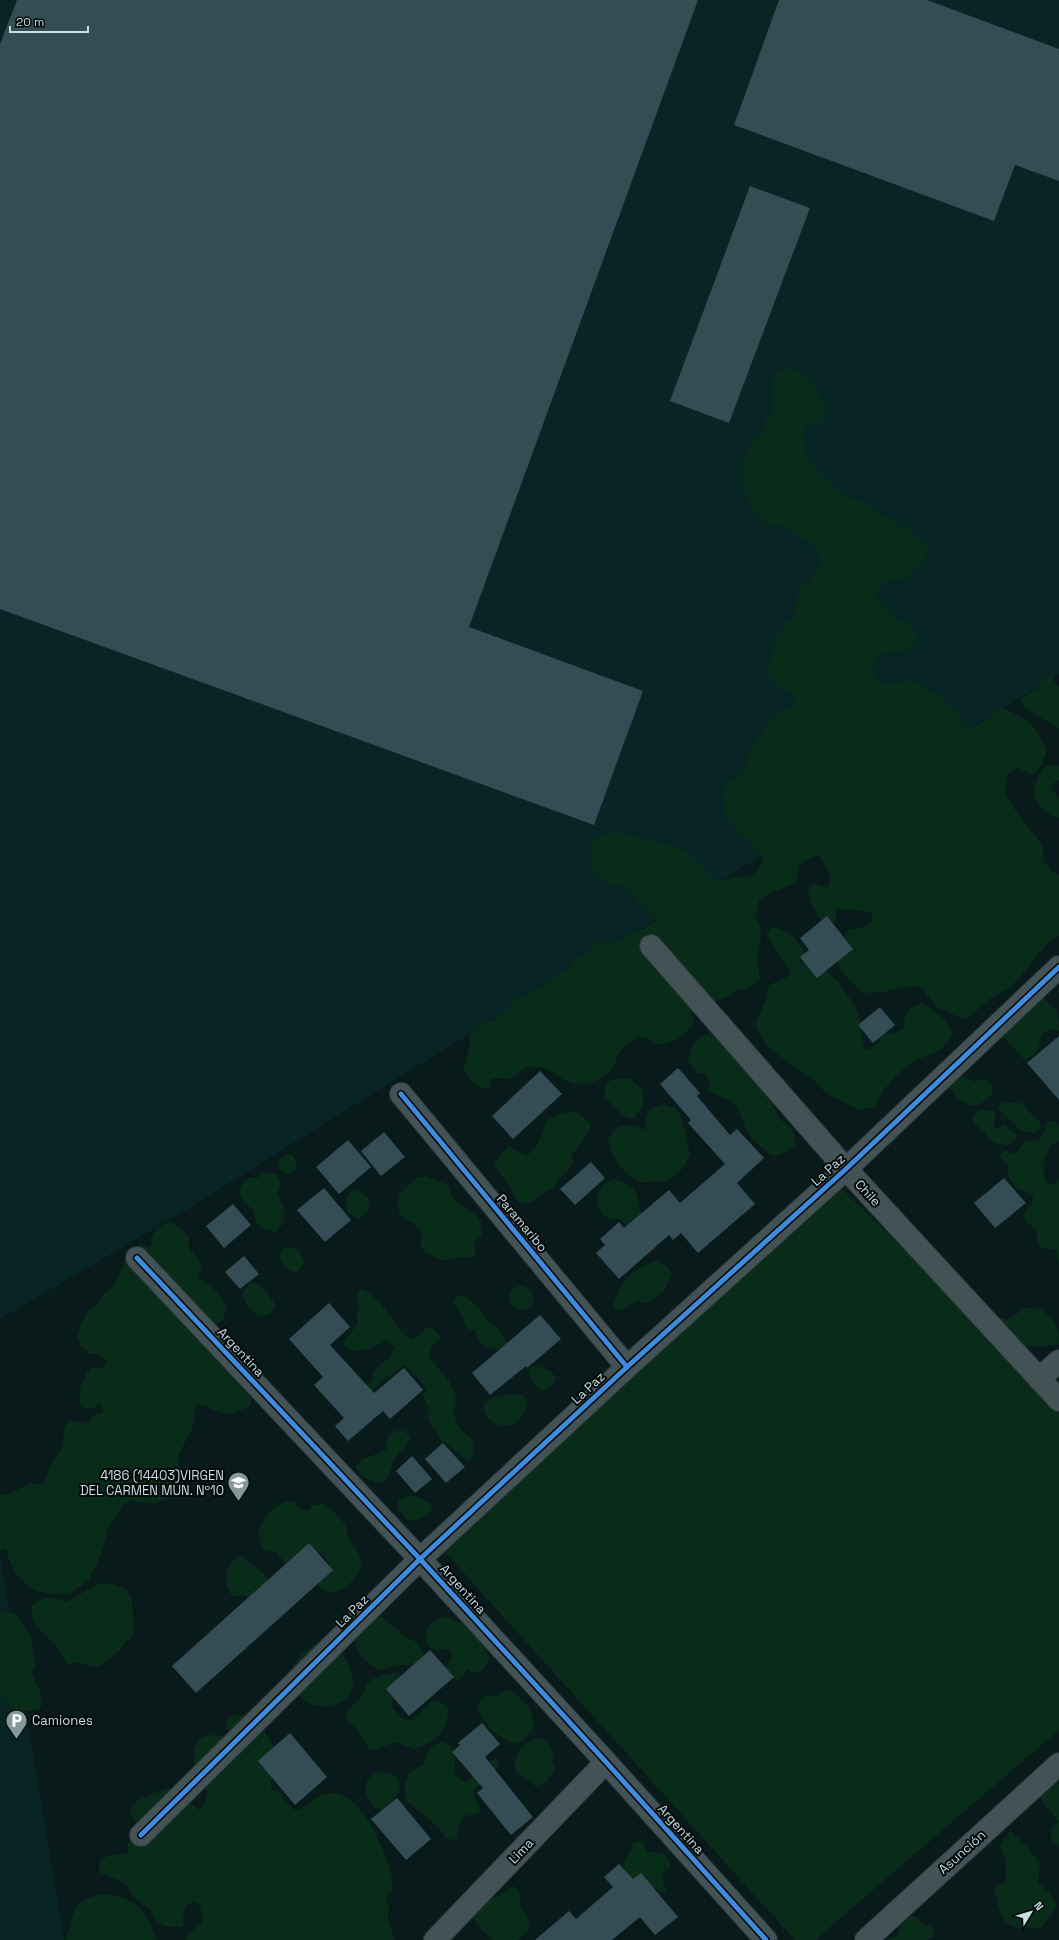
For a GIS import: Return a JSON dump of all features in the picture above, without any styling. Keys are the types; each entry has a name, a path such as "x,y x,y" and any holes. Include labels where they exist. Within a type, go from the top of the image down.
{"street":[{"name":"Chile","path":"651,946 846,1169 1059,1400"},
{"name":"La Paz","path":"141,1835 420,1559 627,1367 846,1169 1059,967"},
{"name":"Paramaribo","path":"401,1094 627,1367"},
{"name":"Argentina","path":"137,1258 420,1559 606,1762 766,1940"},
{"path":"1039,1379 1059,1361"},
{"name":"Lima","path":"435,1940 606,1762"},
{"name":"Asunción","path":"866,1940 1059,1764"}],"shaded area":[{"path":"0,0 1059,0 1059,674 391,1082 186,1210 0,1319"},
{"name":"Camiones","path":"0,1555 44,1820 64,1940 0,1940"}],"green space":[{"path":"783,368 799,370 819,393 827,410 822,424 812,422 804,429 804,441 807,456 817,471 830,484 845,494 863,501 892,522 917,535 928,547 926,557 907,579 886,581 880,585 877,590 875,596 899,621 907,622 914,628 919,636 914,646 903,653 890,650 878,656 871,670 879,683 916,681 958,711 963,726 971,729 1002,708 1018,715 1030,723 1043,741 1047,750 1041,766 1032,775 1017,767 1007,775 1005,793 1015,810 1043,846 1044,861 1052,871 1059,876 1059,935 1046,946 1017,981 964,1019 937,1008 921,987 913,986 882,992 863,993 847,978 838,965 837,958 838,950 848,930 864,927 873,920 871,913 859,910 837,909 836,920 831,925 821,920 815,911 808,890 813,883 828,888 831,877 819,855 810,858 799,865 795,883 772,892 759,901 756,917 760,926 761,939 757,956 760,980 746,990 739,988 729,996 718,1000 708,1002 695,1000 689,1008 694,1024 683,1035 669,1042 658,1045 647,1038 639,1036 618,1054 616,1063 608,1073 587,1084 579,1085 572,1083 550,1071 535,1067 524,1069 511,1079 491,1079 489,1089 480,1087 471,1080 463,1069 470,1047 470,1034 481,1025 493,1021 512,1006 513,998 526,996 538,990 567,969 577,958 586,954 595,942 611,943 620,941 629,934 644,929 656,920 638,902 630,888 609,884 598,877 593,865 590,844 600,835 616,833 633,835 684,850 714,880 720,882 728,879 751,876 760,866 763,856 735,828 724,814 723,787 742,774 747,767 748,756 756,741 777,713 788,709 795,703 793,696 777,685 768,674 771,658 778,633 782,626 794,617 799,585 811,582 814,570 822,563 816,549 792,531 778,524 766,526 750,502 742,482 745,458 748,449 756,437 764,432 766,417 774,412 772,378"},
{"path":"1052,677 1059,689 1059,729 1025,708 1021,699 1031,693 1046,679"},
{"path":"1046,765 1059,766 1059,780 1055,782 1051,788 1059,799 1059,818 1045,811 1035,798 1034,788 1036,782"},
{"path":"771,927 787,932 799,942 805,952 800,962 818,963 838,981 858,1011 864,1048 869,1050 879,1042 882,1034 897,1032 905,1027 904,1018 910,1008 923,1003 943,1018 953,1033 949,1040 941,1049 915,1061 897,1075 881,1094 874,1107 860,1110 844,1103 824,1091 813,1079 797,1069 766,1045 755,1024 765,1003 769,985 785,978 791,973 767,935"},
{"path":"1041,997 1054,1007 1058,1015 1059,1031 1053,1028 1042,1035 1036,1053 1024,1059 993,1029 989,1021 989,1016 1013,1012 1026,1016 1029,1012 1029,1007"},
{"path":"716,1032 768,1092 780,1119 792,1129 796,1139 795,1145 786,1152 774,1156 768,1153 748,1134 738,1108 730,1101 713,1093 708,1087 710,1082 705,1074 697,1073 688,1061 696,1040 703,1035"},
{"path":"956,1074 976,1082 980,1079 987,1080 993,1087 991,1095 988,1099 978,1105 964,1102 955,1095 949,1087 948,1083"},
{"path":"613,1079 631,1079 644,1091 642,1106 632,1119 623,1115 604,1097 605,1084"},
{"path":"1002,1102 1023,1103 1029,1112 1040,1122 1041,1127 1035,1133 1021,1131 1000,1111 999,1107"},
{"path":"663,1104 676,1109 682,1117 690,1155 681,1170 670,1179 656,1182 638,1182 618,1164 608,1139 615,1130 624,1126 635,1126 646,1130 646,1119 648,1112"},
{"path":"981,1110 994,1111 996,1118 994,1126 996,1130 1003,1124 1017,1135 1015,1140 1008,1145 992,1141 979,1127 974,1124 973,1115"},
{"path":"576,1111 591,1125 583,1141 572,1154 573,1163 565,1173 557,1179 556,1185 553,1188 530,1202 521,1203 516,1199 508,1183 494,1166 497,1160 509,1146 526,1156 539,1142 547,1122 552,1117 561,1113"},
{"path":"1048,1121 1055,1122 1059,1125 1059,1140 1054,1143 1047,1153 1044,1172 1047,1183 1052,1185 1059,1179 1059,1264 1056,1250 1041,1248 1037,1240 1037,1230 1025,1221 1025,1212 1032,1203 1034,1195 1018,1189 1008,1177 1008,1166 999,1157 1005,1150 1014,1154 1026,1141 1038,1140 1046,1129 1045,1124"},
{"path":"286,1153 293,1156 297,1167 293,1172 286,1175 280,1169 278,1164 280,1159"},
{"path":"265,1172 277,1175 281,1185 277,1194 285,1213 283,1223 276,1232 261,1228 256,1221 253,1210 243,1201 239,1192 241,1186 247,1178 257,1178"},
{"path":"425,1176 446,1184 455,1200 479,1218 482,1234 474,1244 476,1254 472,1258 460,1257 444,1261 425,1252 420,1246 422,1232 401,1214 398,1203 400,1193 416,1178"},
{"path":"613,1179 623,1182 634,1190 645,1222 628,1227 618,1218 612,1219 602,1214 598,1203 599,1191 603,1185"},
{"path":"839,1186 1059,1399 1059,1730 815,1940 795,1940 444,1551"},
{"path":"354,1190 365,1195 369,1202 367,1211 359,1219 350,1214 346,1206 347,1198"},
{"path":"170,1222 177,1226 190,1238 188,1247 202,1266 197,1278 214,1289 227,1305 223,1320 217,1323 220,1339 241,1346 249,1354 253,1361 256,1376 250,1406 231,1413 221,1413 202,1405 197,1405 195,1409 193,1427 179,1457 179,1478 173,1493 168,1498 155,1503 140,1502 132,1499 124,1505 109,1527 101,1554 90,1578 70,1594 44,1593 29,1587 23,1582 14,1570 6,1548 2,1551 0,1550 0,1495 11,1493 29,1484 41,1484 46,1477 52,1462 61,1449 64,1430 70,1420 88,1424 93,1416 103,1412 101,1403 91,1409 81,1407 80,1392 85,1376 91,1368 103,1368 107,1362 99,1354 90,1354 81,1347 77,1336 81,1323 89,1309 97,1305 104,1294 113,1287 129,1254 140,1244 151,1247 152,1236 155,1230"},
{"path":"288,1247 298,1250 304,1261 302,1267 296,1272 286,1268 279,1257 283,1248"},
{"path":"657,1260 668,1268 672,1274 665,1289 649,1303 642,1303 639,1300 621,1311 613,1309 620,1289 628,1277 637,1270"},
{"path":"253,1282 257,1283 263,1288 276,1306 270,1314 261,1317 249,1308 242,1294 246,1287"},
{"path":"521,1286 526,1287 532,1293 532,1303 526,1309 521,1310 516,1309 510,1303 509,1298 510,1293 516,1287"},
{"path":"361,1289 369,1293 382,1305 399,1328 412,1340 427,1328 432,1328 442,1338 432,1345 429,1356 447,1378 455,1393 456,1400 454,1412 457,1424 470,1437 475,1446 470,1462 442,1441 428,1418 429,1408 422,1394 426,1392 425,1386 405,1365 385,1379 369,1394 364,1389 372,1380 373,1372 388,1359 395,1348 385,1340 375,1346 358,1351 347,1348 343,1345 358,1322 356,1314 359,1310 356,1295"},
{"path":"460,1295 473,1302 480,1309 488,1322 490,1321 503,1334 507,1347 496,1349 485,1346 479,1341 476,1331 468,1329 463,1323 461,1314 453,1301"},
{"path":"1027,1307 1033,1309 1039,1308 1052,1319 1057,1327 1059,1344 1038,1347 1018,1345 997,1322 1004,1318 1007,1320"},
{"path":"532,1366 551,1372 556,1377 554,1383 546,1390 540,1390 531,1379 529,1373"},
{"path":"512,1393 523,1395 527,1401 526,1409 519,1419 514,1423 501,1425 489,1419 483,1406 492,1397"},
{"path":"396,1431 405,1431 410,1438 405,1447 394,1460 386,1479 383,1483 375,1482 363,1477 356,1467 361,1460 386,1450 387,1437"},
{"path":"412,1495 429,1502 433,1507 428,1514 415,1521 406,1519 397,1508 399,1500"},
{"path":"287,1501 294,1502 301,1510 308,1511 313,1505 324,1504 342,1520 347,1528 349,1539 361,1560 356,1577 344,1588 330,1592 323,1590 317,1584 330,1565 323,1554 316,1551 288,1568 277,1552 264,1551 260,1543 259,1536 263,1521 273,1509"},
{"path":"238,1556 243,1556 262,1572 272,1585 250,1601 246,1596 232,1596 227,1585 226,1575 230,1565"},
{"path":"109,1583 126,1589 132,1599 134,1633 117,1652 97,1667 73,1662 69,1665 53,1642 35,1624 31,1613 32,1606 41,1599 48,1597 66,1602 96,1585"},
{"path":"0,1610 3,1612 14,1613 31,1636 36,1667 32,1672 42,1700 42,1705 38,1710 18,1711 12,1709 9,1706 5,1693 0,1693"},
{"path":"446,1616 467,1627 478,1636 489,1657 485,1666 479,1672 472,1673 468,1669 458,1681 448,1676 445,1670 452,1656 450,1650 432,1649 425,1642 428,1628 433,1622"},
{"path":"372,1617 382,1617 406,1637 416,1642 423,1651 424,1661 416,1667 411,1665 403,1665 381,1670 366,1661 360,1654 353,1637"},
{"path":"315,1644 325,1645 338,1650 347,1660 354,1684 347,1700 327,1706 312,1705 300,1696 286,1681 297,1660"},
{"path":"390,1673 400,1673 401,1686 390,1704 403,1718 412,1720 433,1700 444,1704 449,1709 445,1725 439,1735 435,1739 415,1749 395,1742 373,1750 369,1749 355,1727 349,1724 346,1718 346,1712 360,1698 368,1683 373,1679"},
{"path":"506,1689 523,1700 532,1716 534,1729 518,1744 498,1736 477,1709 480,1700 487,1695 496,1696"},
{"path":"244,1715 262,1726 280,1758 278,1773 271,1782 272,1789 278,1792 293,1809 300,1810 317,1797 329,1793 342,1795 354,1803 364,1814 374,1829 388,1862 393,1889 386,1896 389,1908 388,1920 395,1940 187,1940 186,1938 203,1921 200,1905 194,1901 185,1909 183,1915 184,1927 170,1927 158,1923 149,1909 133,1896 125,1883 99,1872 100,1860 108,1856 129,1853 127,1845 138,1827 131,1812 132,1807 139,1800 168,1788 181,1794 199,1810 204,1804 206,1792 194,1763 193,1756 195,1747 199,1739 208,1735 224,1736 228,1733 226,1726 228,1717"},
{"path":"542,1738 547,1742 554,1753 552,1763 555,1768 545,1782 535,1786 525,1777 515,1772 515,1765 518,1754 525,1744 529,1741"},
{"path":"442,1742 451,1746 456,1751 454,1774 465,1783 491,1760 496,1758 499,1762 495,1772 473,1791 481,1812 471,1816 464,1815 459,1827 457,1839 451,1840 445,1837 437,1826 408,1802 405,1795 405,1783 409,1772 424,1765 429,1750"},
{"path":"380,1772 389,1773 395,1776 399,1781 398,1792 391,1804 385,1810 374,1808 366,1792 369,1778"},
{"path":"1052,1782 1059,1784 1059,1846 1051,1839 1052,1828 1058,1821 1040,1798 1043,1787"},
{"path":"1010,1831 1028,1848 1040,1863 1038,1883 1049,1893 1057,1905 1051,1916 1041,1928 1029,1929 1012,1926 1003,1917 1000,1910 994,1889 1006,1881 1006,1863 1000,1845"},
{"path":"640,1841 645,1846 647,1851 662,1853 671,1862 670,1868 663,1872 662,1879 666,1890 663,1893 649,1885 646,1887 624,1874 623,1866 634,1842"},
{"path":"514,1886 521,1895 521,1906 528,1918 530,1929 518,1940 493,1940 481,1929 475,1920 474,1916 477,1904 481,1895 495,1898"},
{"path":"105,1894 125,1899 139,1908 149,1921 157,1940 65,1940 73,1914 80,1903 94,1896"},
{"path":"910,1916 915,1916 925,1925 930,1926 934,1932 933,1938 927,1940 887,1940 896,1937 901,1926"}],"building":[{"path":"17,0 698,0 469,627 643,691 594,825 0,609 0,44"},
{"path":"779,0 927,0 1059,49 1059,181 1015,165 994,221 734,125"},
{"path":"750,186 810,208 729,423 670,401"},
{"path":"827,916 853,949 817,978 800,957 809,950 800,938"},
{"path":"880,1007 895,1025 873,1043 858,1025"},
{"path":"1059,1036 1059,1100 1027,1063"},
{"path":"678,1068 700,1093 697,1096 730,1135 737,1129 764,1158 737,1183 755,1204 698,1253 681,1233 673,1240 669,1235 619,1279 596,1253 605,1245 600,1239 619,1222 624,1228 669,1190 680,1203 725,1164 688,1123 691,1120 660,1084"},
{"path":"540,1071 562,1094 513,1139 492,1116"},
{"path":"384,1132 405,1157 381,1176 361,1151"},
{"path":"348,1140 371,1167 339,1194 316,1167"},
{"path":"591,1162 605,1178 575,1205 560,1189"},
{"path":"1004,1178 1026,1203 995,1228 974,1203"},
{"path":"324,1188 351,1220 325,1242 297,1210"},
{"path":"233,1204 251,1225 224,1248 206,1226"},
{"path":"244,1256 259,1274 240,1289 225,1272"},
{"path":"329,1303 350,1327 330,1345 374,1393 404,1368 423,1390 390,1419 383,1411 348,1441 335,1426 344,1418 314,1385 323,1377 289,1339"},
{"path":"540,1315 561,1339 527,1368 526,1366 490,1395 472,1373"},
{"path":"443,1443 465,1467 446,1483 425,1459"},
{"path":"412,1456 432,1479 415,1493 396,1471"},
{"path":"309,1543 333,1570 196,1693 172,1666"},
{"path":"430,1650 454,1677 409,1716 386,1689"},
{"path":"482,1723 500,1744 485,1757 533,1817 511,1835 477,1793 483,1788 452,1752 460,1745 458,1743"},
{"path":"290,1733 327,1777 295,1805 258,1761"},
{"path":"397,1798 431,1839 406,1860 371,1819"},
{"path":"619,1864 633,1879 641,1873 678,1917 655,1935 640,1917 612,1940 535,1940 569,1911 576,1919 613,1887 604,1877"}],"cycle path":[{"path":"141,1835 420,1559 627,1367 846,1169 1059,967"},
{"path":"401,1094 627,1367"},
{"path":"137,1258 420,1559 606,1762 766,1940"}],"place":[{"name":"4186 (14403)VIRGEN DEL CARMEN MUN. Nº10","path":"239,1502"},
{"name":"Camiones","path":"16,1740"}]}
